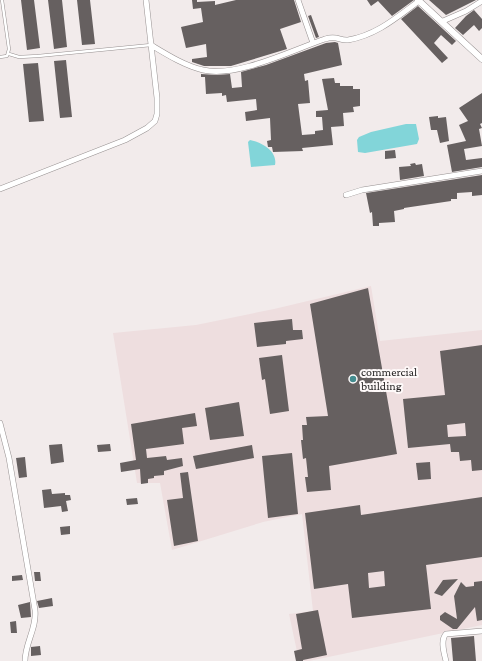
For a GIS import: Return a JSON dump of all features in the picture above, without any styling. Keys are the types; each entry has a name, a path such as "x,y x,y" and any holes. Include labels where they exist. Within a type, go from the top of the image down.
{"street":[{"path":"0,189 125,140 147,128 155,121 157,114 157,98 146,0"},
{"path":"298,0 313,43"},
{"path":"151,45 164,53 203,70 230,70 258,63 333,37 347,40 381,29 419,0 482,59"},
{"path":"443,22 482,1"},
{"path":"346,195 362,190 482,171"},
{"path":"0,423 8,458 35,610 35,623 25,651 26,661"},
{"path":"446,661 443,642 446,634 482,631"}],"lane":[{"path":"2,0 9,54"},
{"path":"0,57 9,54 19,57 38,56 151,45"}],"shaded area":[{"path":"371,286 380,341 482,330 482,625 309,661 299,661 289,614 313,611 302,514 263,522 172,550 160,483 137,483 113,333 196,325 274,309"}],"water":[{"path":"406,124 416,124 419,139 417,144 365,153 358,152 357,140 359,137 371,132"},
{"path":"250,140 264,145 271,151 274,155 275,165 251,167 248,142"}],"building":[{"path":"21,0 34,0 40,48 27,50"},
{"path":"48,0 62,0 67,47 54,49"},
{"path":"77,0 90,0 95,44 82,45"},
{"path":"192,0 197,0 197,2 215,1 215,5 236,0 294,0 301,22 280,29 287,49 231,66 204,66 192,62 192,59 207,57 206,44 186,48 181,27 203,22 201,8 193,9"},
{"path":"367,0 414,0 392,16 378,1 371,6"},
{"path":"429,0 476,0 446,15"},
{"path":"418,6 456,41 452,45 441,35 434,43 448,58 442,63 401,19"},
{"path":"474,10 482,19 482,28 479,31 474,25 463,35 455,28"},
{"path":"311,15 319,37 316,38 308,16"},
{"path":"326,43 338,43 342,65 304,74 305,81 308,80 310,103 298,104 302,135 315,134 315,131 323,130 322,117 316,117 316,111 328,110 322,79 334,78 335,83 340,83 340,86 353,86 353,89 360,89 360,106 353,107 354,112 343,113 344,126 331,127 333,145 302,148 303,151 273,152 272,147 268,147 267,141 271,140 270,118 246,121 245,112 257,110 256,99 227,102 226,95 222,96 222,93 206,94 205,77 201,77 201,74 230,74 232,88 242,87 241,72 266,65"},
{"path":"66,60 72,117 60,118 54,61"},
{"path":"38,63 44,121 29,122 23,64"},
{"path":"482,93 482,123 480,124 482,128 479,129 482,146 464,149 466,160 482,158 482,167 452,172 447,145 466,141 459,125 468,121 459,108"},
{"path":"438,116 438,118 446,117 449,141 440,143 437,130 431,130 429,117"},
{"path":"395,150 396,158 385,159 385,151"},
{"path":"415,163 416,165 422,164 424,176 400,180 399,167 411,166 410,164"},
{"path":"482,175 482,195 472,196 472,192 457,193 457,199 451,199 451,201 404,208 394,211 395,222 379,223 379,226 373,226 372,212 370,213 366,193"},
{"name":"commercial building","path":"368,288 397,454 329,466 331,490 307,492 305,477 308,477 306,458 303,459 301,440 303,440 302,425 307,425 306,417 328,416 310,304"},
{"path":"292,319 293,330 302,330 303,339 286,341 286,344 257,347 254,323"},
{"path":"482,345 482,470 472,471 471,460 460,461 459,452 451,452 450,444 408,448 403,399 445,395 440,351","holes":["465,423 466,436 448,437 447,425"]},
{"path":"282,355 289,411 270,414 265,379 262,380 259,358"},
{"path":"239,402 244,436 210,440 205,408"},
{"path":"195,413 197,426 182,428 184,444 146,449 147,458 166,456 167,460 182,458 183,466 164,471 164,475 154,476 154,478 148,479 148,483 141,484 140,469 121,472 120,463 136,460 131,424"},
{"path":"62,444 64,462 51,464 49,445"},
{"path":"110,444 111,451 98,452 97,445"},
{"path":"252,445 254,458 196,469 193,456"},
{"path":"292,453 298,514 268,518 262,456"},
{"path":"25,457 27,477 19,478 16,458"},
{"path":"430,462 431,479 418,480 416,463"},
{"path":"188,472 198,541 174,546 167,500 183,498 180,473"},
{"path":"51,489 52,494 65,493 65,495 70,495 71,500 66,501 68,511 62,512 61,506 44,508 42,490"},
{"path":"482,497 482,557 426,565 431,609 352,618 348,584 314,589 305,513 360,505 361,515","holes":["384,571 385,586 369,588 368,573"]},
{"path":"137,498 138,504 127,505 126,499"},
{"path":"70,526 70,534 61,535 60,527"},
{"path":"34,572 40,572 41,581 35,581"},
{"path":"22,575 23,580 12,581 12,576"},
{"path":"458,579 442,596 434,593 443,580"},
{"path":"482,581 482,620 477,621 475,607 457,629 453,629 440,620 440,616 445,612 457,619 454,596 461,582 466,587 474,586 474,582"},
{"path":"52,598 53,606 39,608 37,601"},
{"path":"30,602 31,617 21,618 18,605"},
{"path":"318,610 327,655 303,661 296,661 294,651 302,649 296,614"},
{"path":"16,621 17,633 11,633 10,622"},
{"path":"474,636 476,661 453,661 451,638"},
{"path":"40,646 41,655 31,656 31,647"}],"place":[{"name":"commercial building","path":"353,379"}]}
